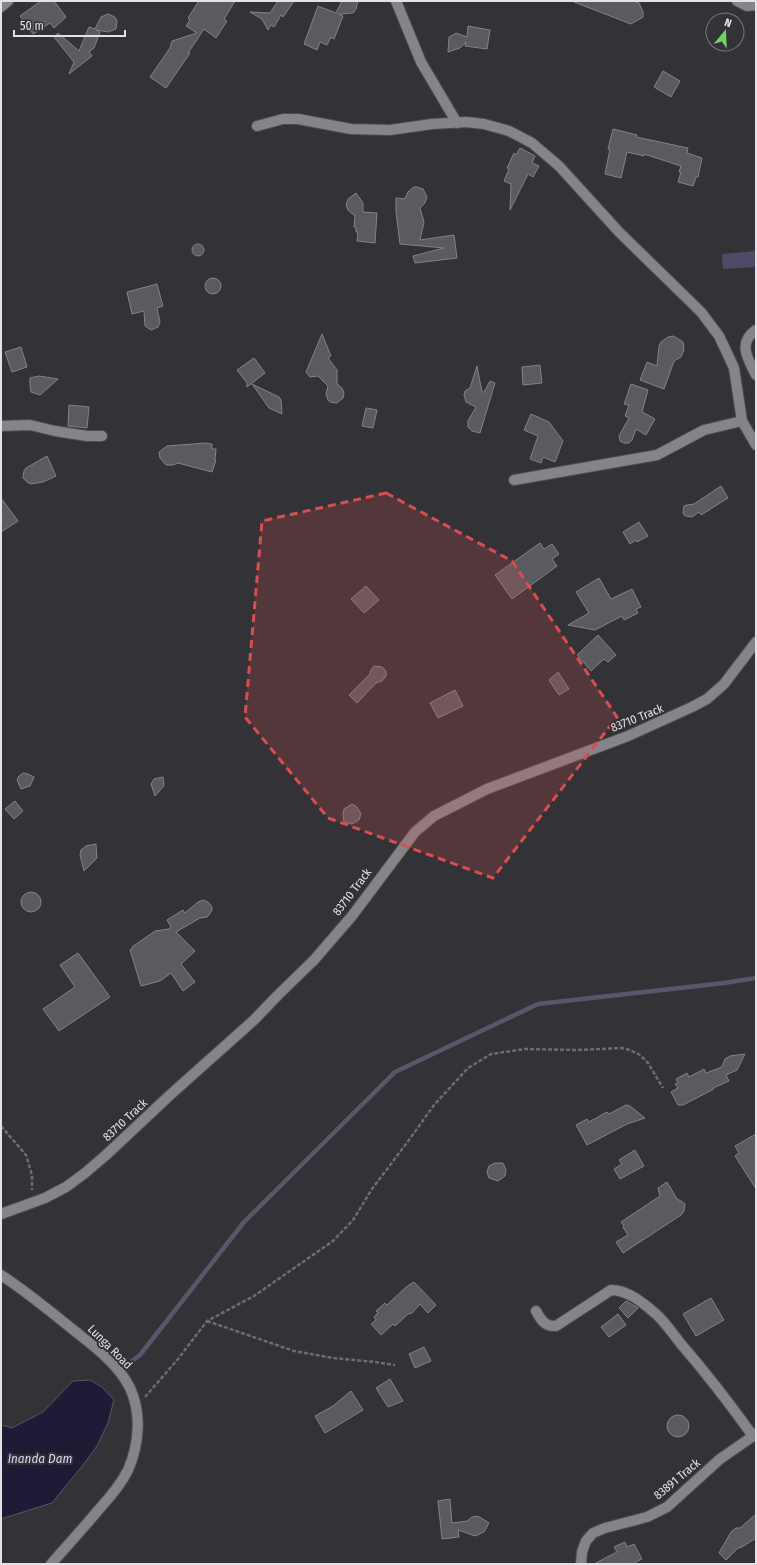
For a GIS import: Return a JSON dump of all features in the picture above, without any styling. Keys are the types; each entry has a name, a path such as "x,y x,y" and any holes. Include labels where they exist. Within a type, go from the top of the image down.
{"street":[{"path":"1,8 8,1"},
{"path":"396,1 421,62 457,123"},
{"path":"737,1 747,6 756,5"},
{"path":"257,126 283,119 298,119 359,129 390,130 457,123 484,124 509,131 532,143 559,166 619,232 701,312 719,336 734,368 742,421 756,446"},
{"path":"756,330 750,334 745,349 746,356 756,375"},
{"path":"514,480 657,455 704,430 742,421"},
{"path":"1,426 30,425 87,436 102,436"},
{"name":"83710 Track","path":"1,1214 45,1198 66,1187 106,1156 170,1095 254,1020 314,960 352,916 415,832 434,816 487,789 628,736 707,699 724,684 756,642"},
{"name":"Lunga Road","path":"1,1274 39,1301 91,1344 116,1368 130,1387 137,1406 138,1427 136,1450 127,1472 116,1489 51,1564"},
{"path":"536,1311 545,1324 551,1327 556,1326 611,1290 627,1293 640,1301 657,1315 712,1380 755,1435"},
{"name":"83891 Track","path":"580,1564 586,1541 593,1533 605,1528 647,1517 667,1507 720,1459 755,1435"}],"path":[{"path":"137,1406 207,1321 254,1296 333,1241 353,1220 372,1189 434,1105 468,1068 491,1054 525,1049 577,1050 622,1048 640,1055 654,1071 664,1088"},
{"path":"1,1126 26,1155 32,1175 32,1202"},
{"path":"207,1321 294,1352 395,1365"}],"highlighted area":[{"path":"386,493 512,561 617,717 493,878 328,818 245,717 262,521"}],"shaded area":[{"path":"755,251 756,267 723,269 722,254"}],"water":[{"name":"Inanda Dam","path":"90,1380 102,1387 114,1400 108,1423 97,1446 52,1503 1,1519 1,1425 12,1428 43,1412 73,1381"}],"building":[{"path":"41,1 54,1 66,17 54,28 50,23 33,34 20,16"},
{"path":"199,1 235,1 224,19 227,21 216,38 204,29 188,53 190,53 166,88 150,77 170,48 172,41 197,33 186,26 190,20 188,18"},
{"path":"278,1 294,1 283,17 281,15 274,27 271,25 268,30 262,19 250,12 270,13"},
{"path":"342,1 358,1 356,9 353,13 339,14 343,16 334,39 331,37 327,45 320,42 317,50 304,44 318,6 336,13"},
{"path":"574,1 633,1 639,3 643,12 643,17 631,24"},
{"path":"108,14 115,17 117,21 116,29 108,32 96,30 100,32 94,48 89,52 92,56 69,74 74,62 54,37 58,33 79,51 89,27 95,29 101,17"},
{"path":"468,26 490,30 487,49 465,46 466,42 460,48 448,52 449,37 456,33 467,37"},
{"path":"663,71 680,81 671,97 654,87"},
{"path":"613,129 637,135 636,137 688,148 687,153 702,158 698,177 696,177 693,186 678,182 681,166 644,154 644,156 627,152 621,178 605,174 610,149 608,149"},
{"path":"520,148 535,156 532,163 539,166 533,177 528,174 510,210 511,184 504,181 509,169 507,168 514,153 516,155"},
{"path":"414,187 423,189 427,197 425,203 420,208 424,222 420,240 454,235 457,258 415,263 413,256 444,248 400,244 396,212 396,198 405,199 408,192"},
{"path":"356,193 363,203 363,212 377,213 375,243 357,241 358,232 356,232 356,227 354,227 355,216 348,210 346,205 348,199"},
{"path":"196,244 200,244 204,250 200,256 196,256 192,252 192,248"},
{"path":"213,278 219,280 221,286 219,292 213,294 207,292 205,286 207,280"},
{"path":"157,284 163,306 157,308 160,322 158,327 151,330 145,326 144,311 132,314 127,292"},
{"path":"322,334 331,356 328,358 337,370 337,384 342,388 344,393 343,398 337,403 330,402 328,400 326,394 328,386 318,376 310,377 306,372"},
{"path":"673,336 683,342 684,350 681,357 674,361 664,389 640,380 647,362 657,366 659,346 661,342 668,337"},
{"path":"21,347 27,367 12,372 5,352"},
{"path":"254,358 265,373 247,387 247,383 237,370"},
{"path":"540,365 542,383 523,385 522,367"},
{"path":"477,366 482,392 484,392 490,381 495,383 480,433 472,431 468,427 468,421 476,407 466,402 464,395 465,391 470,388"},
{"path":"39,376 58,379 40,395 31,392 30,386 30,378"},
{"path":"252,384 279,397 281,400 282,414 269,408"},
{"path":"631,384 648,390 642,412 655,419 646,435 636,429 632,440 629,443 624,443 620,441 619,436 629,418 625,416 629,405 624,404"},
{"path":"69,405 89,407 87,428 68,426"},
{"path":"366,408 377,410 373,428 362,426"},
{"path":"531,414 549,422 563,441 555,462 543,457 541,463 530,459 538,436 524,430"},
{"path":"206,443 212,444 212,449 216,449 216,460 212,472 178,463 166,465 160,458 159,452 167,446"},
{"path":"47,456 56,476 43,482 31,484 27,482 23,478 26,468"},
{"path":"721,486 728,498 701,515 699,512 692,517 685,516 683,513 684,506 694,504"},
{"path":"1,498 18,521 1,532"},
{"path":"639,522 648,536 637,542 636,540 630,544 623,532"},
{"path":"540,543 544,549 552,544 559,554 552,559 557,566 512,599 495,575"},
{"path":"599,578 611,599 632,589 641,607 636,609 638,613 624,620 622,616 595,630 568,625 589,613 576,592"},
{"path":"366,586 379,600 364,613 351,599"},
{"path":"598,635 616,655 608,662 604,659 591,671 577,655"},
{"path":"374,666 382,667 386,671 386,676 382,681 376,683 357,703 349,695 370,674"},
{"path":"558,672 569,689 559,695 549,680"},
{"path":"455,690 463,706 438,718 430,703"},
{"path":"23,773 34,777 30,786 21,789 17,780"},
{"path":"163,777 164,786 155,796 151,784 154,779"},
{"path":"15,801 23,811 14,819 5,809"},
{"path":"352,804 357,807 361,814 359,820 352,824 344,822 343,815 344,809"},
{"path":"96,844 97,858 84,871 80,855 81,850 86,846"},
{"path":"31,892 38,895 41,902 38,909 31,912 24,909 21,902 24,895"},
{"path":"203,900 208,902 212,907 209,915 207,917 200,918 176,932 195,951 181,964 195,982 183,991 171,973 160,981 141,986 130,950 132,947 155,931 169,929 171,927 167,920 183,910 185,913 198,902"},
{"path":"78,953 110,997 59,1031 43,1009 75,987 60,965"},
{"path":"745,1054 737,1070 726,1075 729,1081 683,1105 678,1105 671,1092 678,1088 675,1084 678,1083 676,1079 687,1073 689,1077 704,1069 706,1073 722,1067 725,1059 730,1056"},
{"path":"626,1105 630,1106 645,1118 627,1124 587,1145 576,1125 587,1119 589,1122 607,1112 609,1114"},
{"path":"756,1134 756,1189 735,1156 739,1153 735,1146"},
{"path":"635,1150 644,1166 620,1179 614,1169 622,1164 619,1160"},
{"path":"495,1163 503,1163 506,1170 505,1176 498,1181 489,1178 487,1172 489,1166"},
{"path":"667,1182 677,1199 685,1204 684,1211 681,1215 623,1253 616,1242 628,1235 621,1222 660,1196 658,1188"},
{"path":"414,1282 436,1305 428,1313 420,1304 412,1313 408,1314 395,1326 393,1324 381,1335 371,1324 376,1320 374,1317 378,1313 376,1311 385,1303 387,1305 406,1287"},
{"path":"711,1298 724,1320 696,1336 683,1314"},
{"path":"626,1301 638,1308 628,1318 619,1308"},
{"path":"618,1314 626,1325 609,1337 601,1327"},
{"path":"424,1347 431,1361 415,1368 409,1354"},
{"path":"390,1379 403,1401 388,1407 376,1388"},
{"path":"351,1391 363,1410 325,1433 315,1416 333,1406"},
{"path":"678,1415 686,1418 689,1426 686,1434 678,1437 670,1434 667,1426 670,1418"},
{"path":"450,1499 452,1523 467,1521 472,1517 478,1516 489,1523 484,1532 475,1536 458,1530 459,1537 442,1539 438,1501"},
{"path":"756,1514 756,1538 738,1548 726,1560 719,1553 731,1532 736,1528 740,1528"},
{"path":"625,1542 627,1547 634,1544 642,1559 632,1564 594,1564 617,1552 614,1547"}],"waterway":[{"path":"132,1361 140,1355 244,1222 395,1072 538,1004 756,978"}]}
